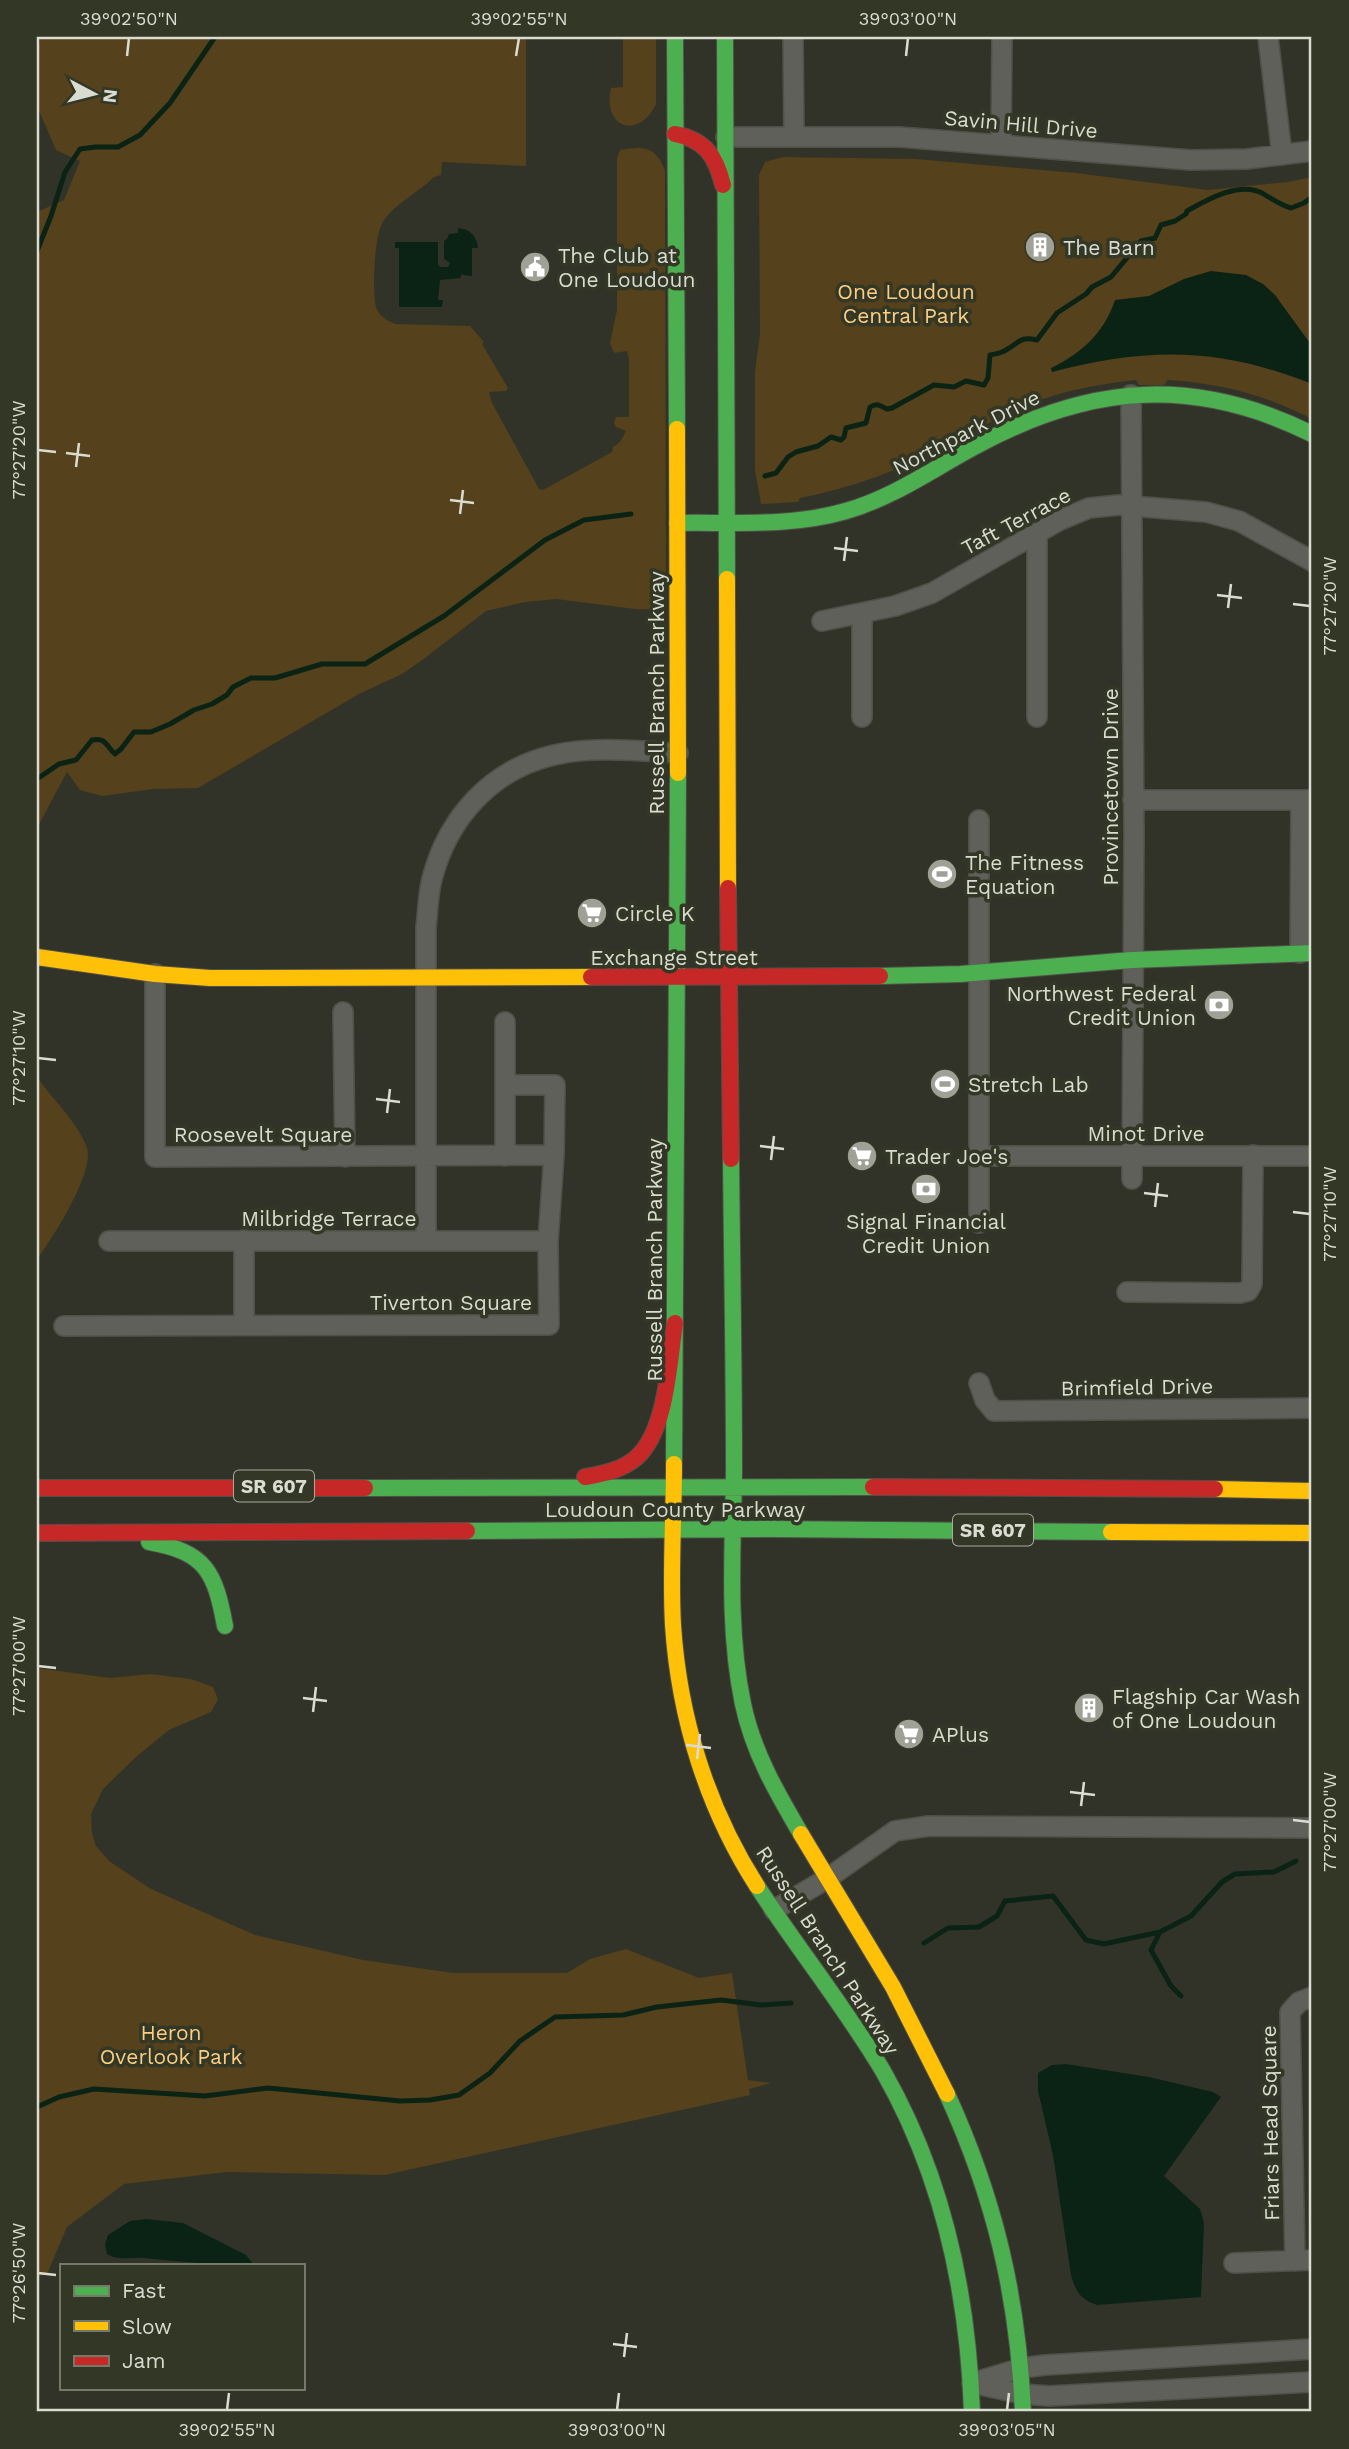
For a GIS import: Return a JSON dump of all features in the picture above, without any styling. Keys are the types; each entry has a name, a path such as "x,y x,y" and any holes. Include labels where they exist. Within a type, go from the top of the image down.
{"main road":[{"name":"Russell Branch Parkway","path":"675,37 678,753 673,1622 675,1660 687,1723 700,1769 751,1878 873,2054 899,2100 915,2136 940,2202 948,2236 966,2329 972,2412"},
{"name":"Russell Branch Parkway","path":"725,37 727,978 732,1213 733,1638 743,1705 767,1775 909,2016 954,2106 977,2162 1006,2262 1016,2315 1023,2403"},
{"path":"676,134 688,135 718,163 726,201"},
{"name":"Northpark Drive","path":"677,523 803,518 844,512 909,486 965,451 1050,411 1072,404 1131,395 1163,394 1225,402 1312,434"},
{"name":"Exchange Street","path":"37,957 155,974 249,979 727,978 979,972 1132,960 1306,953"},
{"path":"510,1486 609,1473 641,1454 656,1433 661,1415 675,1323"},
{"path":"1269,1490 1312,1478"},
{"name":"Loudoun County Parkway","path":"37,1488 1071,1487 1312,1491"},
{"name":"Loudoun County Parkway","path":"37,1533 733,1529 1312,1533"},
{"path":"110,1532 181,1549 206,1566 218,1590 225,1626"}],"street":[{"path":"793,37 794,136"},
{"path":"1000,145 1002,37"},
{"path":"1268,37 1282,155"},
{"name":"Savin Hill Drive","path":"726,137 898,137 1191,160 1247,159 1312,151"},
{"name":"Provincetown Drive","path":"1131,395 1132,1179"},
{"name":"Taft Terrace","path":"822,621 895,606 932,593 1060,520 1089,508 1177,508 1221,515 1239,521 1312,561"},
{"path":"1037,535 1037,717"},
{"path":"862,614 862,718"},
{"path":"426,1241 426,927 429,897 440,853 458,821 490,785 512,769 555,755 587,751 678,753"},
{"path":"1133,800 1307,800 1306,953"},
{"path":"979,820 979,1223"},
{"name":"Roosevelt Square","path":"155,974 155,1157 554,1155"},
{"path":"344,1012 345,1157"},
{"path":"505,1022 505,1156"},
{"name":"Tiverton Square","path":"64,1325 549,1325 548,1241 554,1155 555,1085 505,1085"},
{"path":"1126,1292 1248,1291 1252,1284 1253,1155"},
{"name":"Minot Drive","path":"980,1156 1312,1156"},
{"path":"244,1240 244,1325"},
{"name":"Milbridge Terrace","path":"109,1241 548,1241"},
{"name":"Brimfield Drive","path":"979,1382 985,1400 994,1411 1312,1408"},
{"path":"774,1910 828,1878 895,1832 929,1826 1312,1828"},
{"name":"Friars Head Square","path":"1304,2260 1290,2012 1303,1999 1312,1997"},
{"path":"1234,2263 1304,2260"},
{"path":"972,2383 1022,2368 1312,2349"},
{"path":"1221,2354 1222,2387"},
{"path":"972,2383 1023,2403 1049,2396 1312,2382"}],"green space":[{"path":"41,37 526,37 526,166 442,162 441,175 434,177 401,203 384,220 376,249 374,288 377,310 381,316 396,324 470,326 484,342 482,344 508,388 506,391 489,392 492,403 539,489 543,490 612,452 626,431 616,427 614,423 616,417 629,417 629,359 627,351 614,353 610,343 617,310 617,158 620,150 642,148 653,152 665,170 666,576 662,610 556,599 525,602 486,611 402,674 359,694 198,788 153,789 102,796 80,790 67,772 37,828 37,212 64,200 80,161 56,150 37,106 37,52"},
{"path":"623,37 656,37 656,104 641,122 632,125 617,121 610,102 611,88 623,87"},
{"name":"One Loudoun Central Park","path":"783,157 916,159 1076,173 1208,190 1312,177 1312,419 1260,397 1206,384 1168,380 1164,385 1139,385 1136,380 1109,383 1032,403 877,477 800,498 798,502 761,504 755,470 755,372 760,334 759,175 765,162"},
{"path":"37,1077 78,1129 87,1148 88,1159 71,1205 37,1259"},
{"name":"Heron Overlook Park","path":"37,1668 110,1678 150,1674 191,1679 213,1687 218,1699 211,1712 169,1730 137,1756 103,1789 91,1814 96,1846 109,1861 151,1889 255,1935 363,1960 453,1973 567,1973 590,1959 626,1949 699,1978 732,1973 748,2080 771,2083 749,2089 750,2095 385,2175 227,2172 124,2184 67,2227 47,2274 37,2277"}],"shaded area":[{"path":"458,228 469,232 477,244 478,248 472,248 472,276 463,273 460,278 440,280 438,300 443,300 442,307 399,307 399,248 395,248 395,242 438,242 438,264 440,267 448,267 450,263 444,259 444,241 449,234 458,233"},
{"path":"1211,271 1246,275 1263,284 1275,295 1312,346 1312,384 1246,363 1183,355 1120,358 1052,372 1051,368 1073,356 1098,332 1115,300 1149,296 1184,279"},
{"path":"1066,2064 1149,2077 1213,2092 1221,2097 1164,2176 1200,2209 1204,2223 1201,2297 1097,2305 1086,2300 1077,2290 1071,2275 1053,2155 1038,2091 1038,2073 1052,2065"},
{"path":"146,2219 183,2223 246,2255 253,2264 120,2258 107,2254 105,2244 108,2235 130,2221"}],"waterway":[{"path":"37,251 65,172 80,149 118,147 140,135 170,103 215,37"},
{"path":"765,476 776,473 788,457 796,452 818,446 831,437 841,440 846,428 866,423 870,407 879,405 892,408 934,385 954,387 966,381 984,385 988,378 990,355 1004,351 1023,339 1037,340 1057,313 1092,287 1111,277 1141,241 1155,238 1161,225 1175,221 1204,202 1223,193 1243,189 1262,193 1291,208 1312,197"},
{"path":"37,779 59,764 76,760 92,740 103,741 115,754 134,732 151,732 170,724 194,710 212,704 227,695 233,687 251,678 275,678 322,664 365,664 444,616 545,540 584,520 631,514"},
{"path":"924,1943 948,1928 979,1927 997,1916 1005,1901 1053,1896 1086,1940 1104,1944 1160,1932 1191,1916 1222,1882 1235,1874 1274,1872 1296,1861"},
{"path":"1160,1932 1151,1950 1171,1986 1181,1996"},
{"path":"37,2107 59,2097 94,2089 205,2096 268,2088 400,2101 430,2100 459,2095 490,2073 520,2041 555,2017 623,2015 657,2007 721,2000 761,2005 791,2003"}],"traffic: fast":[{"path":"675,37 677,429"},
{"path":"725,37 727,579"},
{"path":"677,523 783,522 846,511 898,490 1020,425 1061,409 1102,399 1143,395 1185,396 1226,403 1269,415 1312,434"},
{"path":"674,1464 678,773"},
{"path":"880,976 961,974 1132,960 1312,953"},
{"path":"731,1159 734,1433 732,1588 735,1647 747,1722 759,1755 801,1834"},
{"path":"365,1488 873,1487"},
{"path":"467,1531 774,1529 1111,1532"},
{"path":"149,1542 184,1552 205,1568 217,1591 225,1626"},
{"path":"757,1886 883,2071 922,2152 948,2236 958,2279 965,2323 972,2412"},
{"path":"947,2094 978,2172 1001,2249 1016,2329 1023,2412"}],"traffic: slow":[{"path":"677,429 678,773"},
{"path":"727,579 728,888"},
{"path":"37,957 155,974 210,978 591,977"},
{"path":"674,1464 672,1605 682,1694 698,1761 710,1793 739,1856 757,1886"},
{"path":"1215,1489 1312,1491"},
{"path":"1111,1532 1312,1533"},
{"path":"801,1834 893,1987 947,2094"}],"traffic: jam":[{"path":"675,134 695,141 708,151 717,166 723,185"},
{"path":"728,888 731,1159"},
{"path":"591,977 880,976"},
{"path":"585,1477 625,1466 646,1446 654,1431 665,1395 675,1323"},
{"path":"873,1487 1215,1489"},
{"path":"37,1488 365,1488"},
{"path":"37,1533 467,1531"}],"place":[{"name":"The Barn","path":"1040,247"},
{"name":"The Club at One Loudoun","path":"535,267"},
{"name":"The Fitness Equation","path":"942,874"},
{"name":"Circle K","path":"592,913"},
{"name":"Northwest Federal Credit Union","path":"1219,1005"},
{"name":"Stretch Lab","path":"945,1084"},
{"name":"Trader Joe's","path":"862,1156"},
{"name":"Signal Financial Credit Union","path":"926,1189"},
{"name":"Flagship Car Wash of One Loudoun","path":"1089,1708"},
{"name":"APlus","path":"909,1734"}]}
